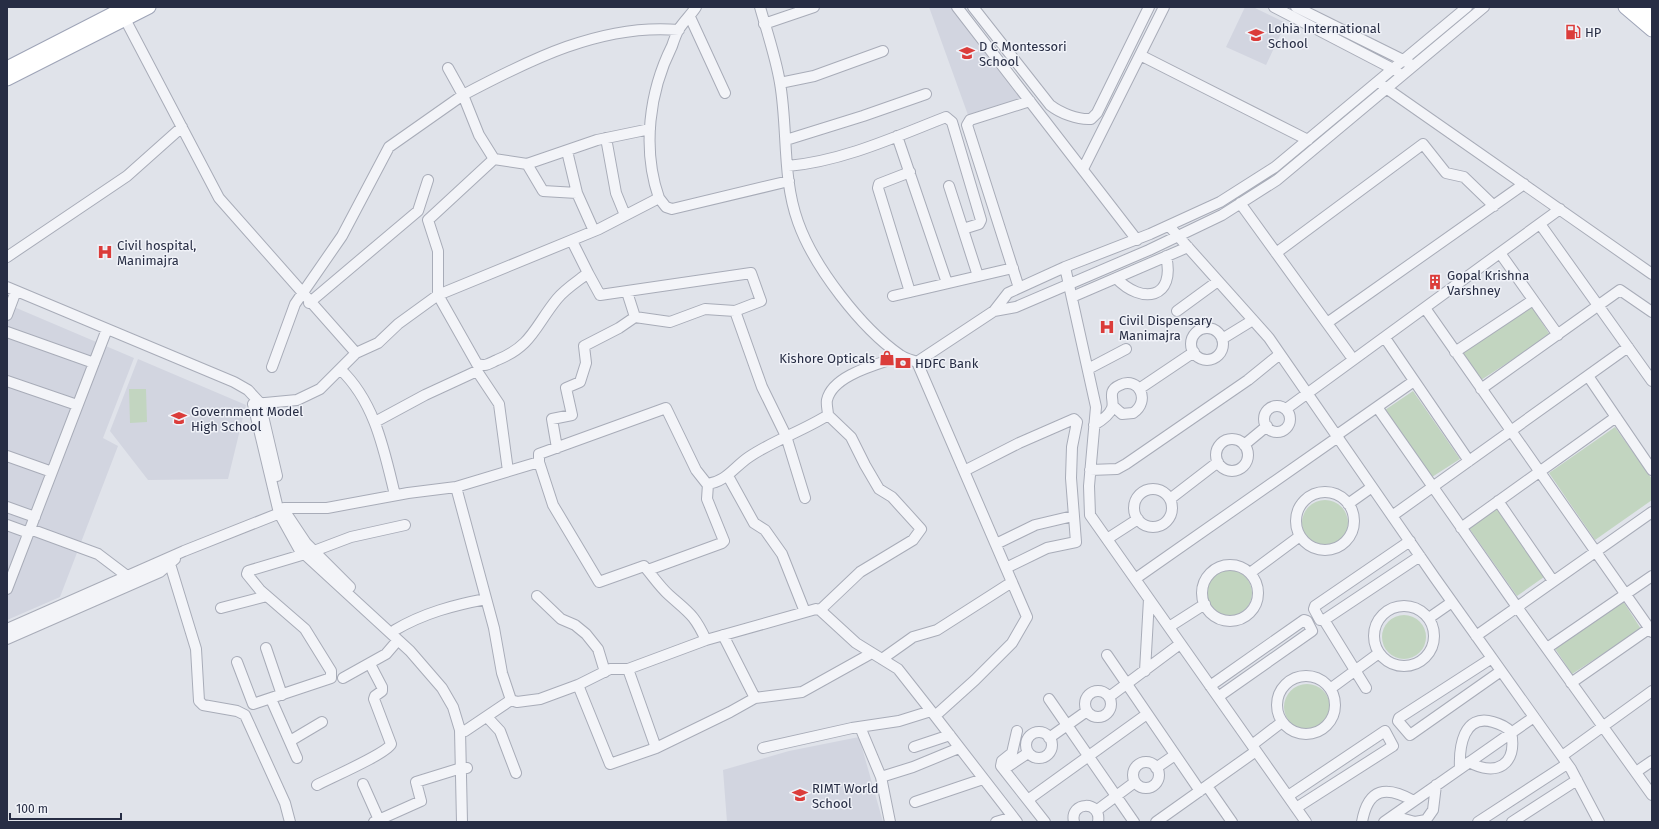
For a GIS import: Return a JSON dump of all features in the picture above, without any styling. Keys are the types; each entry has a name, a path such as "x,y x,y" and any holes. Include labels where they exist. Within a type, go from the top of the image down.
{"main road":[{"path":"8,76 126,13 149,7"},
{"path":"1625,7 1652,30"},
{"path":"1639,7 1652,18"}],"street":[{"path":"696,7 690,17 678,30 661,67 650,129 649,155 652,177 659,198 666,207 672,209 789,181"},
{"path":"760,7 780,83 789,181 798,221 815,258 853,312 880,339 901,356 917,362 1027,617 1012,643 975,680 933,713 763,748"},
{"path":"764,24 814,7"},
{"path":"957,7 1137,240"},
{"path":"973,7 1050,105 1057,110 1086,120 1091,119 1097,113 1149,7"},
{"path":"1083,169 1164,7"},
{"path":"1274,7 1405,75"},
{"path":"1296,7 1415,66"},
{"path":"917,362 994,311 1008,293 1065,267 1137,240 1220,202 1275,167 1467,7"},
{"path":"994,311 1016,307 1178,236 1222,215 1277,180 1405,75 1484,7"},
{"path":"126,13 219,198 309,303 356,353"},
{"path":"690,17 725,93"},
{"path":"272,367 295,304 342,236 389,148 463,95 515,67 569,46 611,35 646,28 678,30"},
{"path":"780,83 814,76 883,52"},
{"path":"1140,54 1308,140"},
{"path":"448,68 463,95 479,135 494,159 527,164 606,138 650,129"},
{"path":"1377,82 1652,274"},
{"path":"786,140 863,116 926,94"},
{"path":"1018,288 1013,268 967,125 970,120 1030,101"},
{"path":"788,166 813,164 842,156 946,117 949,118 981,220 979,224 963,229"},
{"path":"7,257 127,176 182,127"},
{"path":"897,136 947,283"},
{"path":"606,138 616,193 625,215"},
{"path":"1276,253 1423,144 1446,173 1464,177 1494,206"},
{"path":"567,151 577,193 594,231"},
{"path":"494,159 428,220 438,251 438,295 477,364 483,366 491,364 512,354 532,337 558,298 588,273"},
{"path":"527,164 543,191 577,193"},
{"path":"910,172 879,184 878,188 910,292"},
{"path":"309,303 418,211 428,180"},
{"path":"1327,323 1524,184"},
{"path":"949,186 978,276"},
{"path":"257,403 297,400 320,389 356,353 378,343 398,324 438,295 572,241 659,198"},
{"path":"1240,203 1350,355"},
{"path":"1286,409 1560,209"},
{"path":"1540,224 1652,381"},
{"path":"1169,226 1269,338 1452,602 1565,760 1599,822"},
{"path":"557,448 552,419 572,414 566,388 580,382 586,363 584,346 619,328 635,316 670,322 705,309 735,311 762,301 751,273 600,295 572,241"},
{"path":"1072,297 1188,247"},
{"path":"1500,253 1558,335"},
{"path":"1116,278 1139,294 1157,294 1164,289 1167,282 1168,273 1166,256"},
{"path":"1065,267 1096,407 1088,486 1090,515 1306,822"},
{"path":"893,296 1013,268"},
{"path":"1176,312 1218,281"},
{"path":"1481,389 1620,290 1652,312"},
{"path":"627,292 635,316"},
{"path":"7,315 11,294 107,329 234,382 248,390 257,403 283,511 300,549 310,553 447,683 459,703 465,731 462,822"},
{"path":"1455,352 1533,300"},
{"path":"1425,308 1651,630 1572,682"},
{"path":"735,311 762,387 786,436 805,498"},
{"path":"1222,339 1253,320"},
{"path":"7,590 10,573 35,517 107,329"},
{"path":"1206,329 1216,331 1222,339 1222,350 1216,358 1211,360 1201,359 1194,352 1192,347 1193,337 1201,330 1206,329"},
{"path":"7,332 94,363"},
{"path":"1384,338 1469,461"},
{"path":"1392,516 1628,347"},
{"path":"1088,369 1126,349"},
{"path":"1139,389 1194,352"},
{"path":"1090,470 1117,469 1126,464 1248,380 1280,354"},
{"path":"511,700 517,702 540,699 578,685 610,669 628,669 706,640 805,612 820,610 860,572 914,540 921,529 892,497 879,489 851,437 828,415 827,400 833,388 852,374 901,356"},
{"path":"340,369 351,379 364,397 375,422 395,495"},
{"path":"375,422 425,395 477,371 499,404 508,471"},
{"path":"1588,376 1652,470"},
{"path":"7,381 77,406"},
{"path":"1135,579 1414,381"},
{"path":"1094,425 1103,419 1113,406 1112,394 1121,384 1134,385 1139,389 1143,400 1141,405 1133,413 1122,414 1113,406"},
{"path":"1277,406 1286,409 1290,418 1286,428 1276,432 1267,426 1264,418 1269,409 1277,406"},
{"path":"1377,407 1461,528 1652,795"},
{"path":"648,570 724,541 707,499 708,484 696,470 666,408 539,454 539,462 553,505 599,582 644,566 668,594 687,609 698,621 706,640"},
{"path":"708,484 716,483 728,476 749,457 786,436 809,427 828,415"},
{"path":"1461,528 1616,417"},
{"path":"964,471 1019,443 1074,419 1077,422 1072,447 1071,478 1076,539 1074,544 1060,544 1048,548 1006,568"},
{"path":"1244,445 1267,426"},
{"path":"1232,439 1244,445 1248,455 1243,466 1232,470 1222,467 1218,462 1216,456 1220,444 1232,439"},
{"path":"7,456 52,472"},
{"path":"7,639 132,580 184,551 283,511 327,508 395,495 456,487 539,462"},
{"path":"1170,500 1218,462"},
{"path":"728,476 754,523 765,530 782,554 805,612"},
{"path":"456,487 494,628 502,673 511,700"},
{"path":"1348,504 1372,487"},
{"path":"1155,490 1161,491 1170,500 1171,513 1163,524 1150,527 1138,520 1134,508 1136,502 1143,493 1155,490"},
{"path":"1320,493 1335,494 1348,504 1354,519 1350,536 1345,543 1334,549 1321,550 1313,548 1300,536 1296,521 1297,513 1306,500 1312,495 1320,493"},
{"path":"1498,501 1553,581"},
{"path":"7,507 35,517"},
{"path":"1476,636 1652,512"},
{"path":"996,544 1035,525 1073,516"},
{"path":"1107,539 1138,520"},
{"path":"7,525 98,554 132,580"},
{"path":"237,662 251,702 255,704 331,678 332,675 305,629 267,596 248,574 248,571 310,553 351,537 406,525"},
{"path":"1250,573 1300,536"},
{"path":"1366,688 1324,620 1320,620 1314,609 1315,606 1410,541"},
{"path":"7,629 132,580 160,572 184,551"},
{"path":"1324,620 1420,556"},
{"path":"170,564 196,649 199,701 202,705 237,711 245,715 285,803 290,822"},
{"path":"1231,565 1244,569 1250,573 1254,579 1258,594 1257,601 1249,614 1236,620 1228,621 1214,616 1205,604 1203,597 1204,584 1212,572 1217,568 1231,565"},
{"path":"1547,648 1652,576"},
{"path":"882,659 913,637 937,630 1012,582"},
{"path":"221,608 267,596"},
{"path":"537,596 561,619 575,625 586,634 598,649 606,672"},
{"path":"343,678 386,654 396,635 416,618 454,605 486,599"},
{"path":"1145,671 1149,599"},
{"path":"1428,618 1452,602"},
{"path":"1169,627 1205,604"},
{"path":"1400,607 1414,608 1422,612 1428,618 1432,625 1434,641 1432,649 1421,661 1414,665 1398,666 1384,659 1379,653 1374,635 1380,618 1387,612 1400,607"},
{"path":"820,610 856,643 898,669 1015,819 996,822"},
{"path":"1210,686 1304,620 1307,621 1312,631 1218,697"},
{"path":"396,635 442,688 453,707 460,730 467,822"},
{"path":"723,635 756,698"},
{"path":"1109,697 1180,644"},
{"path":"266,648 282,695"},
{"path":"578,685 610,764 656,748 756,698 802,692 872,653"},
{"path":"1330,688 1379,653"},
{"path":"1107,655 1175,755 1232,822"},
{"path":"1492,658 1399,718 1398,721 1410,735 1501,671"},
{"path":"317,785 378,754 391,744 374,700 374,696 382,691 382,687 370,664"},
{"path":"628,669 656,748"},
{"path":"1299,676 1313,677 1320,679 1330,688 1334,698 1335,708 1332,717 1326,726 1309,734 1298,733 1289,729 1282,722 1277,709 1277,702 1282,688 1292,679 1299,676"},
{"path":"1478,822 1565,760 1603,726 1652,691"},
{"path":"1102,692 1109,697 1111,706 1107,714 1094,717 1087,712 1086,700 1091,694 1102,692"},
{"path":"271,699 297,758"},
{"path":"1049,699 1134,822"},
{"path":"465,731 511,700"},
{"path":"1049,738 1087,712"},
{"path":"1029,799 1147,714"},
{"path":"487,717 500,731 516,773"},
{"path":"1384,822 1534,717"},
{"path":"1460,768 1461,742 1468,728 1472,725 1487,720 1502,725 1511,732 1513,748 1512,756 1504,764 1490,767 1474,765 1469,762"},
{"path":"290,741 322,722"},
{"path":"1156,822 1254,748 1282,722"},
{"path":"860,728 882,777 890,822"},
{"path":"1017,731 1012,753 1002,761 1001,766 1046,822"},
{"path":"1288,796 1384,731 1393,746 1296,808"},
{"path":"1043,734 1049,738 1051,747 1050,751 1044,757 1035,758 1028,753 1027,741 1032,735 1043,734"},
{"path":"914,747 950,735"},
{"path":"882,777 913,768 959,748"},
{"path":"1004,769 1028,753"},
{"path":"1156,768 1175,755"},
{"path":"1636,772 1652,761"},
{"path":"1146,762 1156,768 1158,772 1157,781 1151,786 1142,787 1135,782 1133,774 1139,764 1146,762"},
{"path":"363,784 378,821 421,801 416,782 464,768"},
{"path":"916,802 983,779"},
{"path":"1512,822 1577,780"},
{"path":"1096,811 1135,782"},
{"path":"1393,816 1415,822 1426,820 1433,810 1436,785"},
{"path":"1362,822 1368,802 1380,792 1387,791 1400,794 1414,801"},
{"path":"1074,822 1074,812 1080,806 1089,806 1096,811 1098,822"}],"shaded area":[{"name":"D C Montessori School","path":"929,7 952,7 1023,100 968,115"},
{"name":"Lohia International School","path":"1245,7 1253,7 1286,23 1266,65 1226,47"},
{"path":"7,304 134,358 103,438 118,446 60,597 7,620"},
{"name":"Government Model High School","path":"138,359 246,405 228,479 148,480 110,431"},
{"name":"RIMT World School","path":"859,737 883,822 727,822 723,770 789,751"}],"green space":[{"path":"1532,307 1550,335 1481,380 1462,352"},
{"path":"129,389 146,389 147,422 130,423"},
{"path":"1413,391 1460,459 1432,477 1385,410"},
{"path":"1615,427 1652,479 1652,500 1595,540 1549,473"},
{"path":"1320,500 1330,500 1338,504 1344,510 1348,518 1348,528 1344,536 1338,542 1330,546 1320,546 1312,542 1306,536 1302,528 1302,518 1306,510 1312,504"},
{"path":"1497,509 1544,577 1517,596 1469,528"},
{"path":"1224,570 1234,570 1242,574 1248,580 1252,588 1252,598 1248,606 1242,612 1234,616 1224,616 1216,612 1210,606 1206,598 1206,588 1210,580 1216,574"},
{"path":"1623,601 1641,629 1572,674 1554,647"},
{"path":"1400,615 1408,615 1413,616 1420,621 1425,628 1425,646 1420,653 1413,658 1400,659 1392,656 1385,649 1382,641 1382,633 1385,625 1392,618"},
{"path":"1307,684 1320,688 1326,694 1330,707 1326,720 1320,726 1307,730 1294,726 1288,720 1284,707 1288,694 1294,688"}],"place":[{"name":"HP","path":"1573,32"},
{"name":"Lohia International School","path":"1256,35"},
{"name":"D C Montessori School","path":"967,53"},
{"name":"Civil hospital, Manimajra","path":"105,252"},
{"name":"Gopal Krishna Varshney","path":"1435,282"},
{"name":"Civil Dispensary Manimajra","path":"1107,327"},
{"name":"Kishore Opticals","path":"887,358"},
{"name":"HDFC Bank","path":"903,363"},
{"name":"Government Model High School","path":"179,418"},
{"name":"RIMT World School","path":"800,795"}]}
